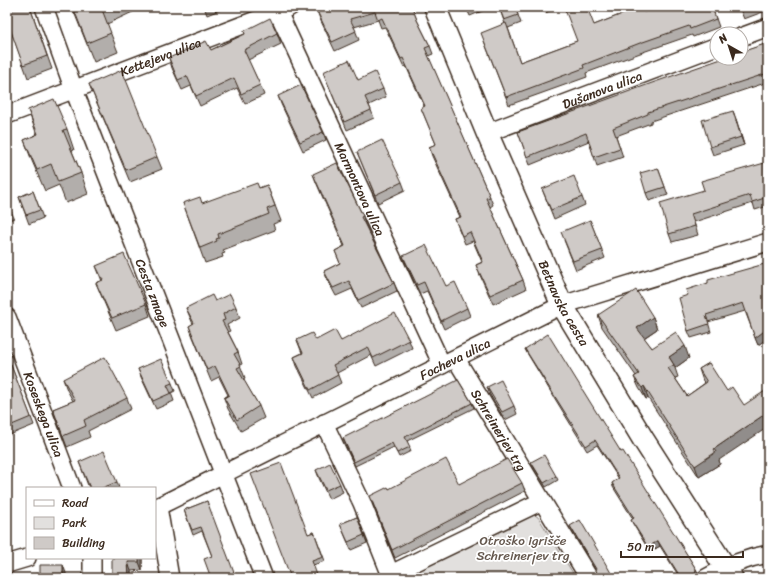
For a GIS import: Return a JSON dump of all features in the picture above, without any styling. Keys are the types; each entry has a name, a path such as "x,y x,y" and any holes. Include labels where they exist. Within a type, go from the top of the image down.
{"street":[{"name":"Cesta zmage","path":"44,7 74,90 264,578"},
{"name":"Betnavska cesta","path":"435,7 487,133 562,305 643,439 729,572"},
{"name":"Kettejeva ulica","path":"7,115 284,9"},
{"name":"Marmontova ulica","path":"284,9 449,362"},
{"path":"749,34 768,27"},
{"name":"Dušanova ulica","path":"487,133 709,49"},
{"name":"Focheva ulica","path":"156,507 562,305 768,242"},
{"name":"Koseskega ulica","path":"7,317 72,487"},
{"name":"Schreinerjev trg","path":"449,362 542,501 589,578"},
{"path":"324,423 362,503 392,576 542,501"},
{"path":"156,507 170,578"},
{"path":"706,578 729,572 745,558 768,554"},
{"path":"7,564 26,558"},
{"path":"92,559 92,578"}],"green space":[{"name":"Otroško igrišče Schreinerjev trg","path":"533,514 538,517 576,578 405,578 522,515"}],"building":[{"path":"7,7 30,7 47,56 23,65 7,20"},
{"path":"73,7 101,7 111,33 87,43"},
{"path":"325,7 412,7 430,46 425,48 490,197 486,198 523,280 490,295 476,265 483,262 470,232 462,236 455,219 461,217 429,147 436,144 421,108 425,106 403,58 401,59 382,18 378,20 375,12 350,19 356,31 332,42 317,11"},
{"path":"499,7 515,7 518,15 504,20"},
{"path":"564,7 587,7 594,25 630,11 628,7 642,7 644,12 658,7 712,7 716,19 690,29 689,26 640,43 583,65 584,68 506,97 481,33 506,23 520,62 577,41"},
{"path":"739,7 752,7 741,11"},
{"path":"270,18 277,33 244,50 260,85 241,94 234,78 196,96 187,76 178,80 169,58 206,41 211,50 245,34 244,31"},
{"path":"768,43 768,73 648,112 648,114 613,128 620,148 594,157 586,133 527,157 518,132 709,63 709,66 749,66 749,49"},
{"path":"349,60 358,80 375,72 383,89 365,97 371,110 344,122 323,72"},
{"path":"122,70 157,157 126,170 89,84"},
{"path":"301,85 323,132 300,142 278,96"},
{"path":"54,99 67,129 63,130 81,173 58,182 51,164 37,170 24,140 38,134 28,110"},
{"path":"733,111 741,137 710,147 702,120"},
{"path":"382,140 402,182 375,195 357,152"},
{"path":"768,162 768,197 752,202 750,195 691,214 695,226 669,234 660,203 704,190 701,181"},
{"path":"337,163 363,216 361,217 394,283 358,300 349,281 333,288 324,271 340,263 335,251 345,246 313,174"},
{"path":"658,168 665,187 646,193 640,173"},
{"path":"574,176 582,197 551,210 542,189"},
{"path":"257,183 259,188 267,185 275,206 267,209 269,214 218,234 219,238 216,239 217,241 200,248 183,203 200,197 202,203"},
{"path":"33,191 40,210 26,215 19,197"},
{"path":"7,200 11,210 7,211"},
{"path":"590,220 602,250 573,261 561,232"},
{"path":"426,245 446,286 455,282 467,308 441,321 424,282 417,285 403,256"},
{"path":"124,254 146,304 112,318 96,283 103,280 96,266"},
{"path":"768,263 767,329 755,338 743,303 706,315 709,324 688,331 679,298 688,295 686,290 708,283 708,280"},
{"path":"636,290 653,317 637,328 652,348 676,332 685,346 669,357 674,365 668,368 687,396 707,382 699,369 709,363 727,391 732,387 744,405 768,389 768,412 714,449 716,452 695,466 644,386 642,388 634,377 639,374 598,315"},
{"path":"230,294 236,307 223,314 225,320 222,321 238,352 234,354 241,366 237,368 259,406 237,420 224,398 229,395 215,366 207,370 189,326 194,323 186,308 212,295 215,301"},
{"path":"395,313 409,340 373,358 368,347 333,365 338,375 310,390 294,357 303,353 297,340 312,333 316,340 335,330 341,341"},
{"path":"548,334 696,569 696,578 681,578 658,541 648,547 631,520 634,518 612,483 619,478 595,440 586,446 525,349"},
{"path":"7,355 31,417 7,427"},
{"path":"105,357 127,398 84,420 86,426 63,436 53,409 75,400 63,379"},
{"path":"161,359 172,383 167,385 171,393 153,401 138,369"},
{"path":"458,380 472,403 405,437 410,447 397,453 392,443 354,462 343,438"},
{"path":"501,380 514,406 502,412 487,387"},
{"path":"104,451 117,482 104,487 90,487 79,462"},
{"path":"544,455 556,476 544,483 531,462"},
{"path":"446,459 459,484 507,459 522,483 392,550 370,496 388,487 389,489"},
{"path":"281,463 308,534 314,532 323,557 312,561 318,578 291,578 251,474"},
{"path":"330,463 340,484 326,490 316,470"},
{"path":"207,501 236,578 211,578 204,559 212,556 201,527 192,530 184,510"},
{"path":"357,517 364,535 348,542 340,524"},
{"path":"580,520 614,578 597,578 596,569 570,526"},
{"path":"112,559 139,559 139,562 128,562 129,578 112,578"},
{"path":"40,565 63,565 63,578 36,578 35,574 40,574"}]}
